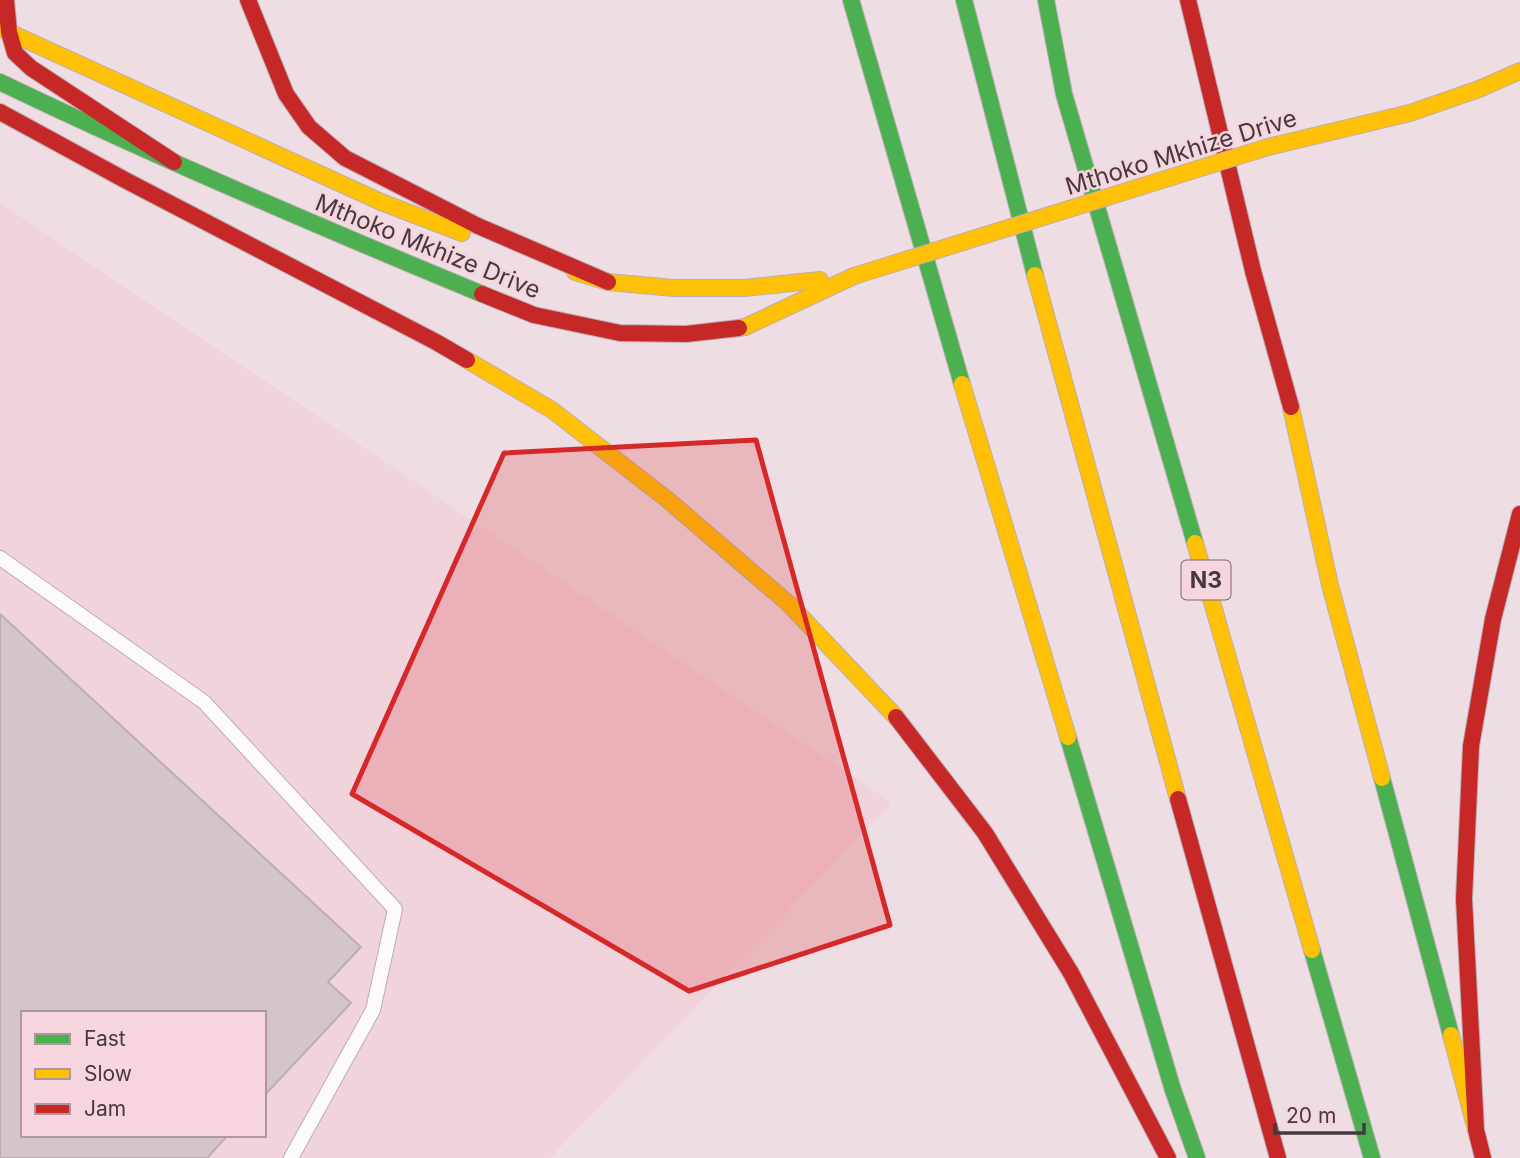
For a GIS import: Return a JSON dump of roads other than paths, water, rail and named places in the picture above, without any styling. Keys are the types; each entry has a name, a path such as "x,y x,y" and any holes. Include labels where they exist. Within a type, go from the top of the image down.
{"main road":[{"path":"6,0 4,30 15,53 31,68 174,162"},
{"path":"247,0 286,94 309,127 345,158 478,226 608,282"},
{"path":"851,0 1173,1090 1197,1158"},
{"path":"964,0 1066,389 1278,1158"},
{"name":"N3","path":"1046,0 1064,94 1372,1158"},
{"path":"1188,0 1253,271 1289,393 1330,585 1483,1158"},
{"name":"Mthoko Mkhize Drive","path":"4,30 381,202 524,258 608,282 674,288 744,288 853,276"},
{"name":"Mthoko Mkhize Drive","path":"0,82 90,125 328,230 534,315 620,333 686,334 745,327 853,276 1268,147 1409,113 1479,89 1520,71"},
{"path":"0,111 125,180 436,342 552,410 668,500 789,604 890,709 985,833 1071,972 1168,1158"},
{"path":"1476,1130 1464,899 1471,746 1493,619 1520,514"}],"lane":[{"path":"0,558 204,702 395,909 373,1010 291,1158"}]}
